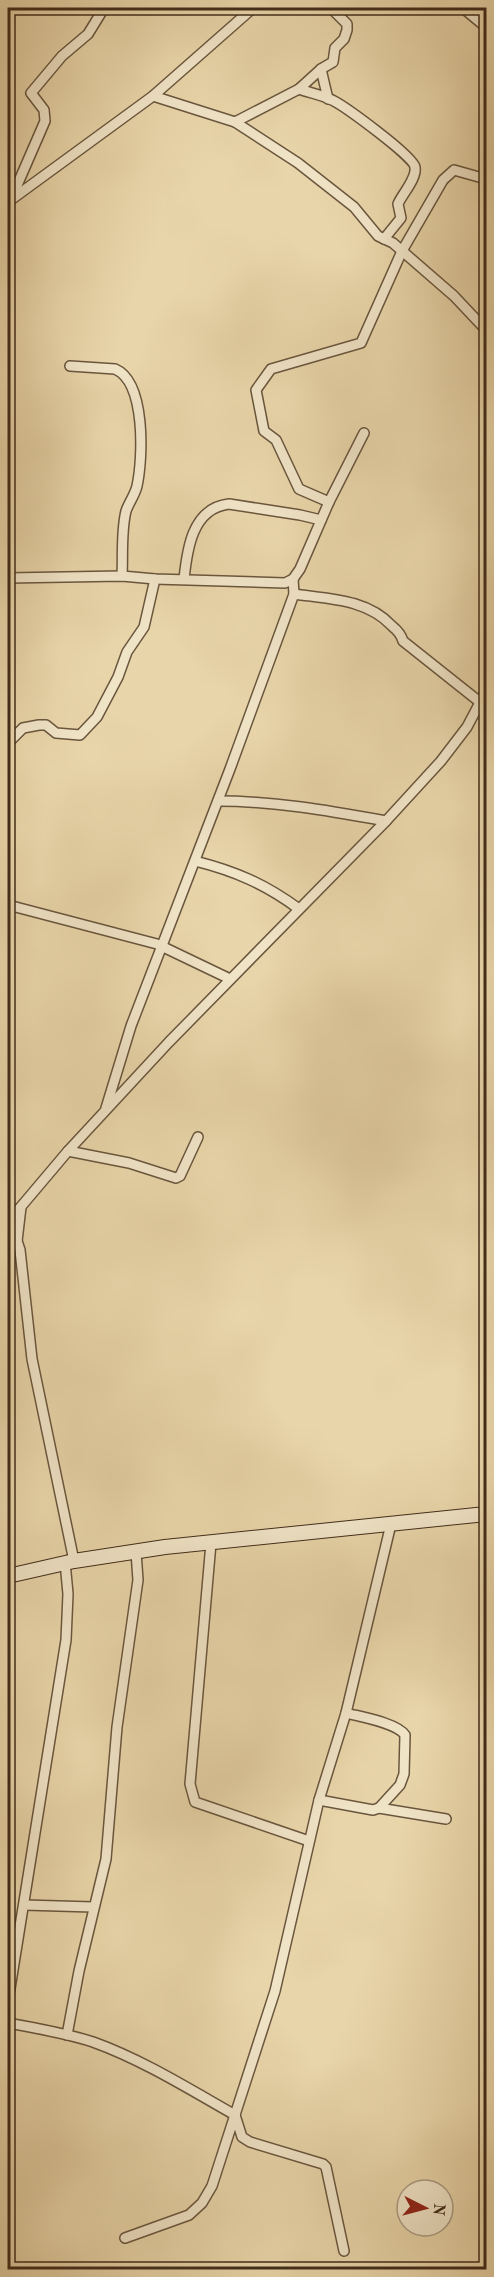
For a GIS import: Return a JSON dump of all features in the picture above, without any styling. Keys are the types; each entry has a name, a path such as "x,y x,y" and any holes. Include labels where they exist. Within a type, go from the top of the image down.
{"main road":[{"path":"8,1576 70,1562 165,1547 486,1514"}],"street":[{"path":"9,200 45,121 44,110 31,93 62,56 88,34 104,8"},
{"path":"9,200 153,96 253,8"},
{"path":"235,122 299,89 321,69 333,62 335,48 344,39 347,24 331,8"},
{"path":"463,8 486,27"},
{"path":"321,69 328,99"},
{"path":"299,89 328,99 382,135 415,166 415,175 398,204 401,218 384,238"},
{"path":"153,96 235,122 298,163 354,207 367,219 378,236 402,251 454,296 486,330"},
{"path":"329,502 302,491 296,485 276,440 264,431 256,390 271,369 361,343 402,251 449,172 459,170 486,179"},
{"path":"70,366 115,369 125,376 138,406 140,452 137,487 126,512 122,576"},
{"path":"106,1110 131,1026 163,947 294,594 293,579 364,433"},
{"path":"184,579 187,551 195,528 205,517 222,505 300,514 321,520"},
{"path":"8,578 122,576 285,583 293,579"},
{"path":"8,743 23,728 43,724 56,733 80,735 97,717 118,677 127,651 144,627 155,579"},
{"path":"294,594 343,601 372,609 402,635 403,641 481,703"},
{"path":"8,1222 106,1110 230,979 386,821 441,761 467,727 486,691"},
{"path":"218,801 253,801 301,806 386,821"},
{"path":"195,861 243,875 299,909"},
{"path":"8,905 163,947 230,979"},
{"path":"68,1151 129,1163 176,1178 180,1176 198,1137"},
{"path":"17,1241 22,1206"},
{"path":"8,1231 17,1241 20,1250 32,1359 70,1562 66,1640 24,1905 10,1958 8,2001"},
{"path":"125,2238 189,2215 202,2204 212,2186 275,1992 319,1800 346,1713 391,1524"},
{"path":"211,1543 190,1784 195,1802 309,1841"},
{"path":"67,2035 93,1907 106,1860 117,1727 138,1580 136,1552"},
{"path":"346,1713 390,1725 403,1731 405,1735 404,1774 400,1785 379,1808"},
{"path":"319,1800 373,1810 379,1808 446,1819"},
{"path":"24,1905 93,1907"},
{"path":"8,2023 67,2035 123,2054 236,2115 242,2137 250,2142 323,2164 326,2167 344,2251"}]}
